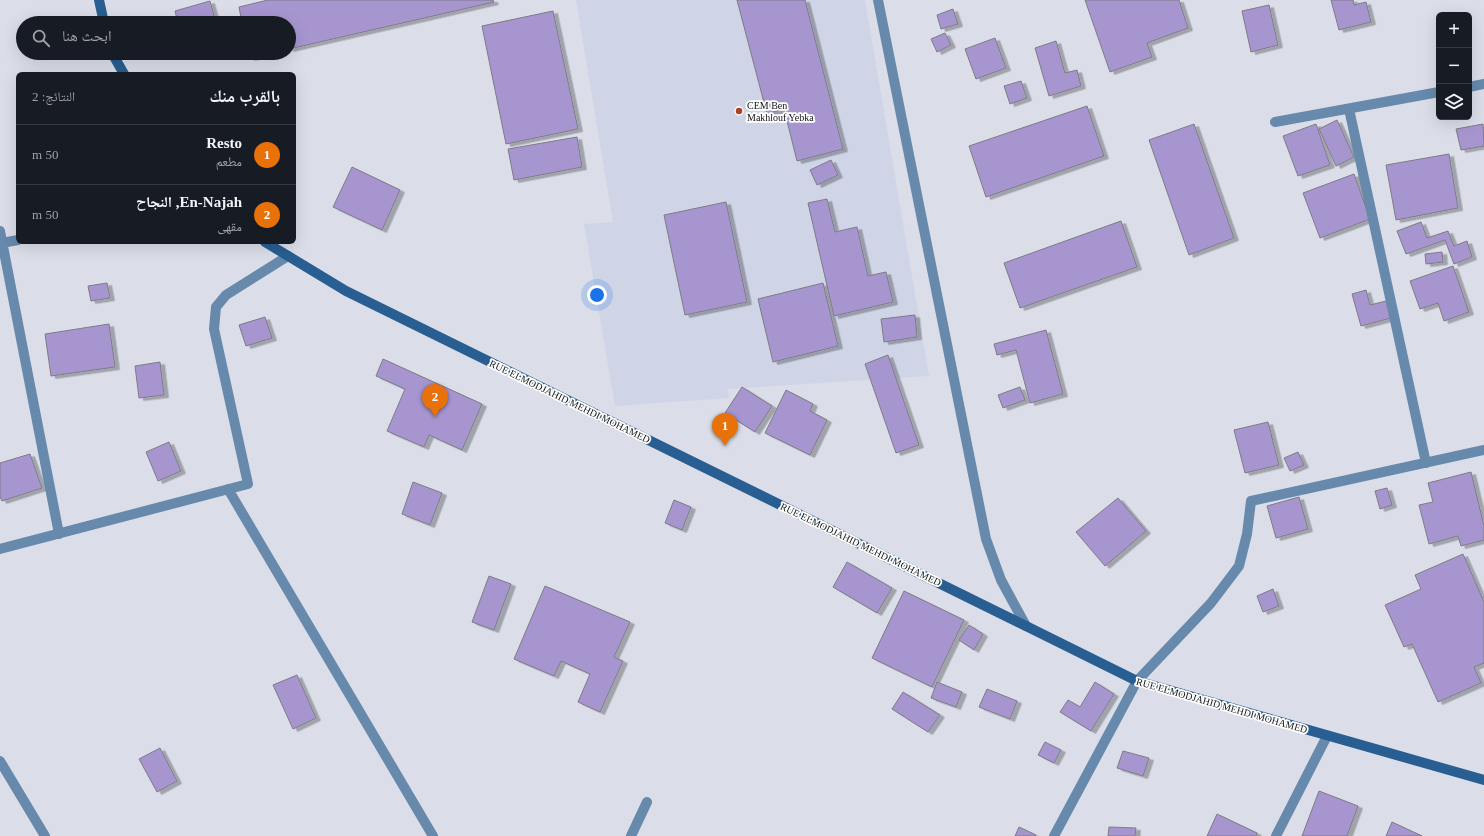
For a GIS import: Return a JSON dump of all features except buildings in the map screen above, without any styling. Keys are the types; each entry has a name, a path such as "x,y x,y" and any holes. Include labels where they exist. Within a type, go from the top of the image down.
{"main road":[{"path":"99,0 102,16"},
{"path":"116,60 123,72"},
{"name":"RUE ELMODJAHID MEHDI MOHAMED","path":"268,244 346,291 1137,682 1484,780"}],"street":[{"path":"878,0 986,540 1001,580 1026,626"},
{"path":"1472,86 1484,84"},
{"path":"1275,122 1436,93"},
{"path":"1349,109 1426,463"},
{"path":"0,231 59,534"},
{"path":"2,243 16,240"},
{"path":"0,549 248,484 214,329 216,307 226,295 288,256"},
{"path":"1054,836 1137,682 1211,603 1239,566 1247,534 1251,501 1484,450"},
{"path":"228,489 433,836"},
{"path":"1276,836 1327,736"},
{"path":"0,761 45,836"},
{"path":"631,836 647,802"}],"shaded area":[{"name":"CEM Ben Makhlouf Yebka","path":"576,0 865,0 929,376 728,389 729,398 615,406 584,224 613,222"}],"place":[{"name":"CEM Ben Makhlouf Yebka","path":"739,111"},
{"name":"En-Najah, النجاح","path":"435,417"},
{"name":"Resto","path":"725,446"}]}
